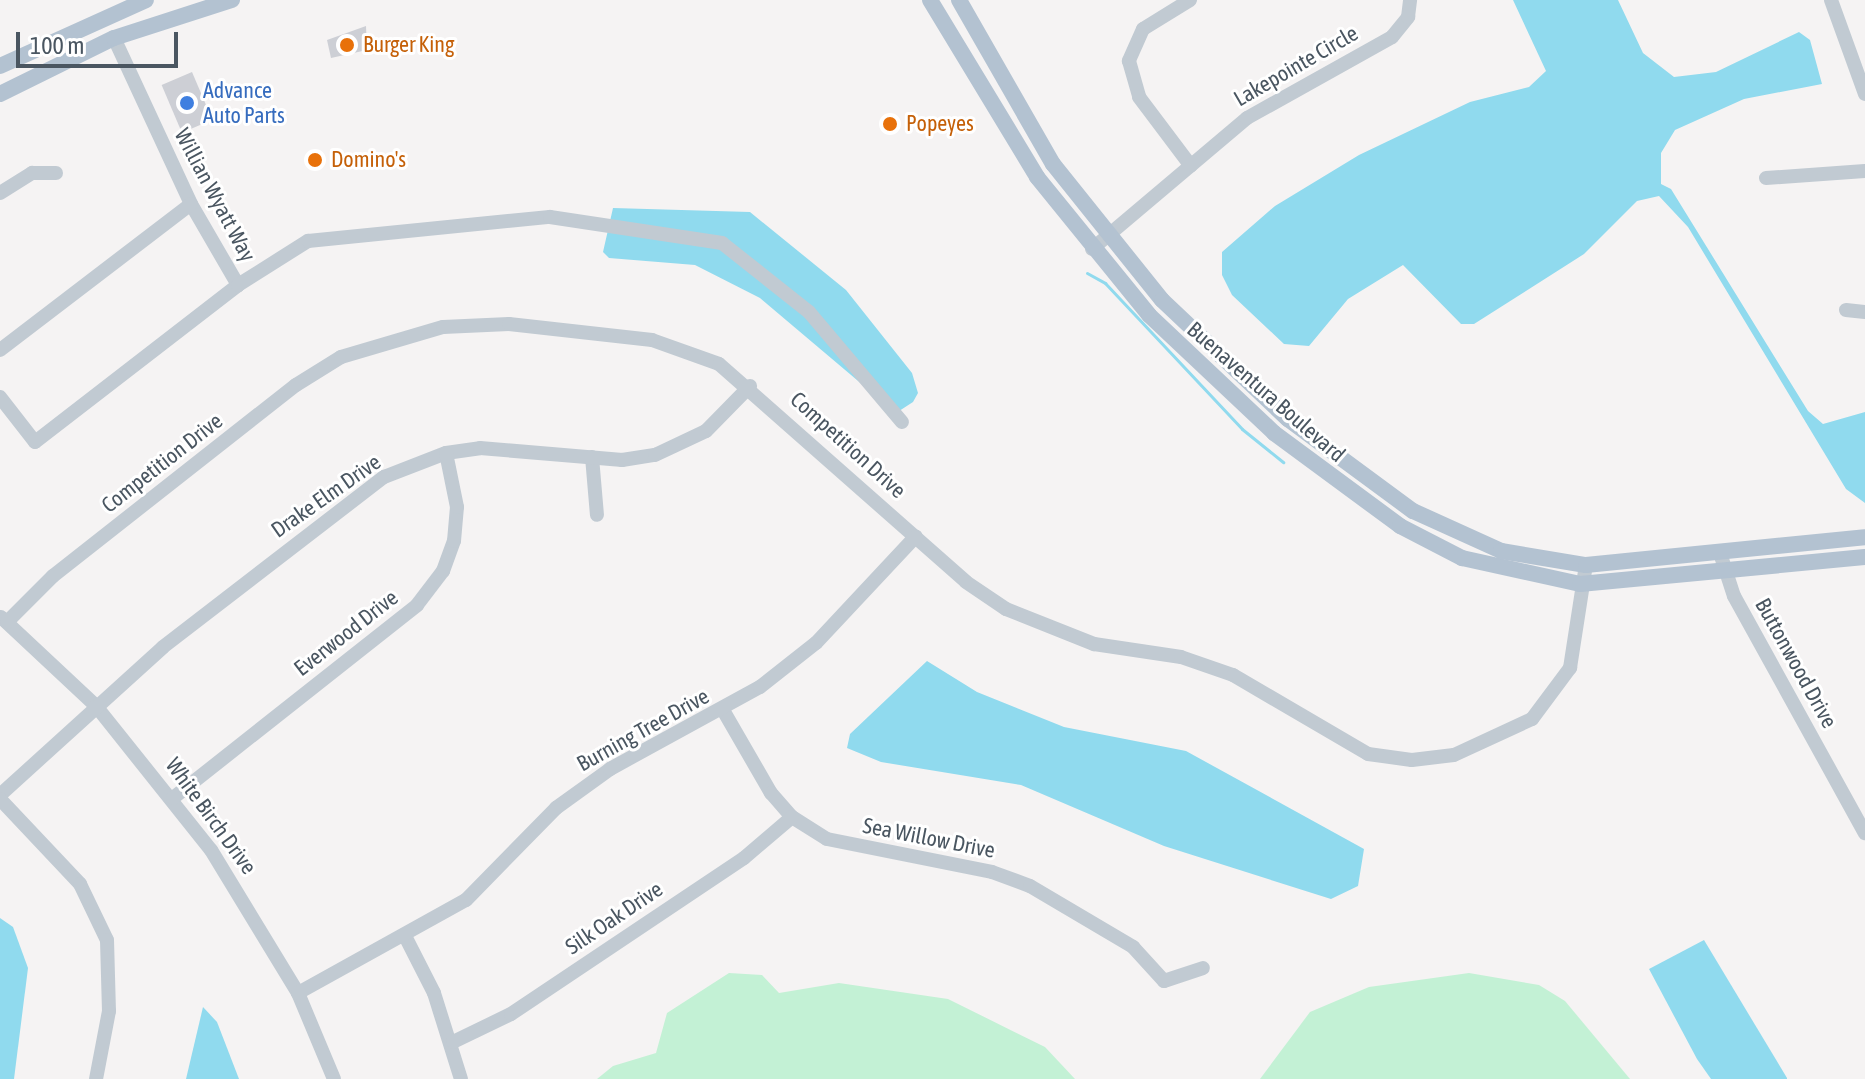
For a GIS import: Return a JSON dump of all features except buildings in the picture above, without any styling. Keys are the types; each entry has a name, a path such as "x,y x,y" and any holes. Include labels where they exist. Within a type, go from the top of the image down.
{"main road":[{"path":"0,66 146,0"},
{"path":"0,94 114,38 232,0"},
{"name":"Buenaventura Boulevard","path":"960,1 1053,164 1108,237 1231,370 1347,466 1470,540 1586,565 1865,537"},
{"name":"Buenaventura Boulevard","path":"933,6 1037,177 1092,249 1189,356 1350,492 1462,558 1580,584 1865,557"}],"street":[{"path":"1190,0 1143,29 1129,61 1139,97 1191,166"},
{"name":"Lakepointe Circle","path":"1092,249 1262,108 1392,37 1408,17 1410,0"},
{"path":"1831,0 1865,94"},
{"path":"933,6 960,1"},
{"name":"Willian Wyatt Way","path":"114,38 191,204 238,285"},
{"path":"1766,178 1865,171"},
{"path":"0,193 32,173 56,173"},
{"path":"0,350 191,204"},
{"path":"0,397 35,442 238,285 308,241 374,230 550,217 722,243 809,312 902,422"},
{"path":"1846,310 1865,312"},
{"name":"Competition Drive","path":"3,619 296,385 341,357 443,327 509,324 593,332 696,353 750,386 966,582 1040,625 1094,644 1181,657 1233,675 1336,739 1368,754 1412,760 1478,748 1532,719 1553,698 1576,646 1580,584 1586,565"},
{"name":"Drake Elm Drive","path":"0,797 96,706 351,499 384,477 446,453 497,448 592,457 644,456 683,443 723,417 750,386"},
{"name":"Everwood Drive","path":"173,798 417,605 443,571 454,541 457,507 446,453"},
{"path":"592,457 597,515"},
{"name":"Burning Tree Drive","path":"298,993 466,900 556,808 610,769 723,710 816,643 916,536"},
{"name":"Buttonwood Drive","path":"1720,553 1723,572 1865,833"},
{"name":"White Birch Drive","path":"3,619 96,706 173,798 238,890 298,993 334,1079"},
{"name":"Sea Willow Drive","path":"723,710 792,817 827,839 992,872 1030,886 1133,947 1164,981 1203,968"},
{"path":"0,797 80,884 107,940 109,1011 96,1079"},
{"name":"Silk Oak Drive","path":"453,1042 524,1006 744,858 792,817"},
{"path":"405,936 453,1042 461,1079"}],"green space":[{"path":"729,973 762,975 779,993 839,983 948,999 1045,1047 1075,1079 597,1079 613,1066 656,1053 667,1013"},
{"path":"1469,973 1539,985 1565,1001 1630,1079 1260,1079 1310,1012 1369,987"}],"water":[{"path":"1513,0 1618,0 1643,53 1674,77 1716,72 1799,32 1810,40 1822,84 1744,99 1675,130 1661,153 1661,184 1671,189 1808,411 1823,424 1865,412 1865,503 1846,489 1688,227 1659,196 1637,201 1584,254 1474,324 1461,324 1403,265 1348,299 1309,346 1284,344 1232,295 1222,275 1222,252 1275,206 1359,155 1470,102 1529,87 1546,71"},
{"path":"613,208 750,212 846,290 912,373 918,393 913,402 896,413 760,298 695,265 609,258 603,252"},
{"path":"927,661 977,692 1064,727 1186,751 1364,849 1358,886 1331,899 1164,846 1021,785 881,762 847,748 850,734"},
{"path":"0,918 13,927 28,968 14,1079 0,1079"},
{"path":"1704,940 1787,1079 1711,1079 1697,1059 1649,969"},
{"path":"203,1007 217,1022 239,1079 186,1079"}],"waterway":[{"path":"1087,273 1105,283 1242,429 1283,462"}],"place":[{"name":"Burger King","path":"347,45"},
{"name":"Advance Auto Parts","path":"187,103"},
{"name":"Popeyes","path":"890,124"},
{"name":"Domino's","path":"315,160"}]}
